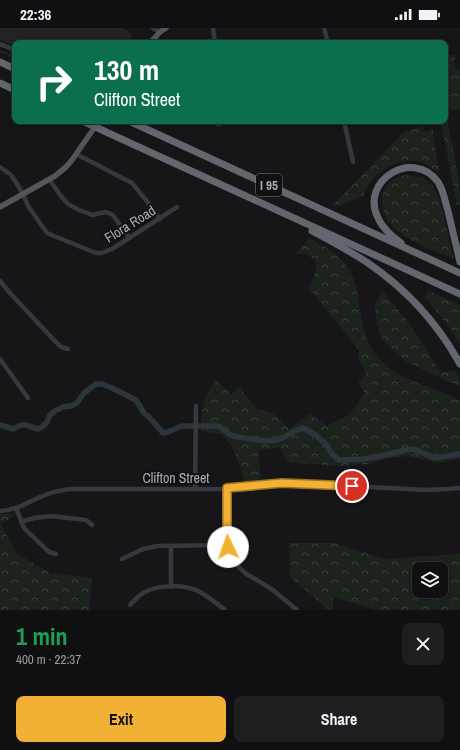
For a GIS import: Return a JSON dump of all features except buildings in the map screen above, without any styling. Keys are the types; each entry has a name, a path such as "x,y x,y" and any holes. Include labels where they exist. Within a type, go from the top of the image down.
{"highway":[{"path":"0,62 12,68"},
{"path":"0,83 12,89"},
{"name":"I 95","path":"88,124 460,294"},
{"name":"I 95","path":"136,124 460,272"},
{"path":"409,249 392,236 382,225 377,215 374,203 378,188 385,178 395,171 403,168 423,170 436,180 440,186 460,262"},
{"path":"290,216 309,230 365,261 396,285 412,300 434,325 460,364"}],"main road":[{"path":"153,40 166,28"},
{"path":"0,207 55,176 66,167 96,124"}],"street":[{"path":"153,28 160,32"},
{"path":"213,28 215,40"},
{"path":"324,28 327,40"},
{"path":"0,44 12,49"},
{"path":"345,124 353,162"},
{"path":"76,154 132,183 150,204 160,219"},
{"name":"Flora Road","path":"0,167 11,175 23,194 28,206 47,232 96,253 102,253 112,249 177,208"},
{"path":"50,179 68,204 92,215 106,212 113,215 130,238"},
{"path":"0,281 61,347 68,349"},
{"path":"0,359 28,398"},
{"path":"195,489 196,406"},
{"name":"Clifton Street","path":"0,511 16,508 58,490 195,489 292,483 426,490 460,488"},
{"path":"227,488 228,545 232,558 245,573 273,590 297,610"},
{"path":"16,508 24,528 49,552 56,554"},
{"path":"21,522 34,518 51,516 86,520 92,525"},
{"path":"122,559 143,549 157,546 228,545"},
{"path":"171,546 171,587"},
{"path":"130,606 137,597 144,592 151,589 171,587 188,588 198,591 225,610"}],"shaded area":[{"path":"0,28 123,28 133,35 130,40 12,40 12,45 0,40"}],"green space":[{"path":"448,55 455,55 455,68 460,70 460,109 452,111 448,105"},
{"path":"441,124 448,124 454,152 460,194 460,205 457,205"},
{"path":"424,126 423,131 429,132 432,126 439,173 428,165 420,162 410,161 394,164 382,170 373,179 363,196 341,205 333,205 405,131"},
{"path":"406,175 424,178 433,186 438,195 454,259 420,245 398,231 390,223 384,213 382,199 385,189 392,181"},
{"path":"309,238 334,253 344,263 354,279 365,334 371,348 381,361 395,372 452,396 460,401 460,459 437,463 410,456 387,458 370,464 336,466 288,462 280,448 258,450 261,480 245,482 231,445 221,434 201,431 203,405 216,380 231,394 239,387 257,409 273,413 289,429 310,414 327,426 350,414 365,393 358,383 366,374 358,357 359,350 309,288 316,269 315,261 303,253 295,255"},
{"path":"382,290 404,317 440,372 456,371 460,386 406,361 381,337 376,319 375,305"},
{"path":"429,291 460,305 460,344 444,320 424,297"},
{"path":"0,514 15,514 1,525 16,553 52,574 92,578 89,610 0,610"},
{"path":"289,543 333,543 386,559 460,554 460,610 377,610 333,597 333,610 329,610 290,577"}],"waterway":[{"path":"0,51 12,56"},
{"path":"0,425 13,429 21,425 26,425 38,429 47,422 50,415 55,411 77,403 84,393 96,384 102,384 136,400 144,413 163,433 182,426 218,426 229,434 235,436 277,440 303,428 314,434 326,444 332,454 339,460 378,457 414,449 434,458 460,454"}],"route":[{"path":"228,547 227,488 282,483 352,486"}]}
